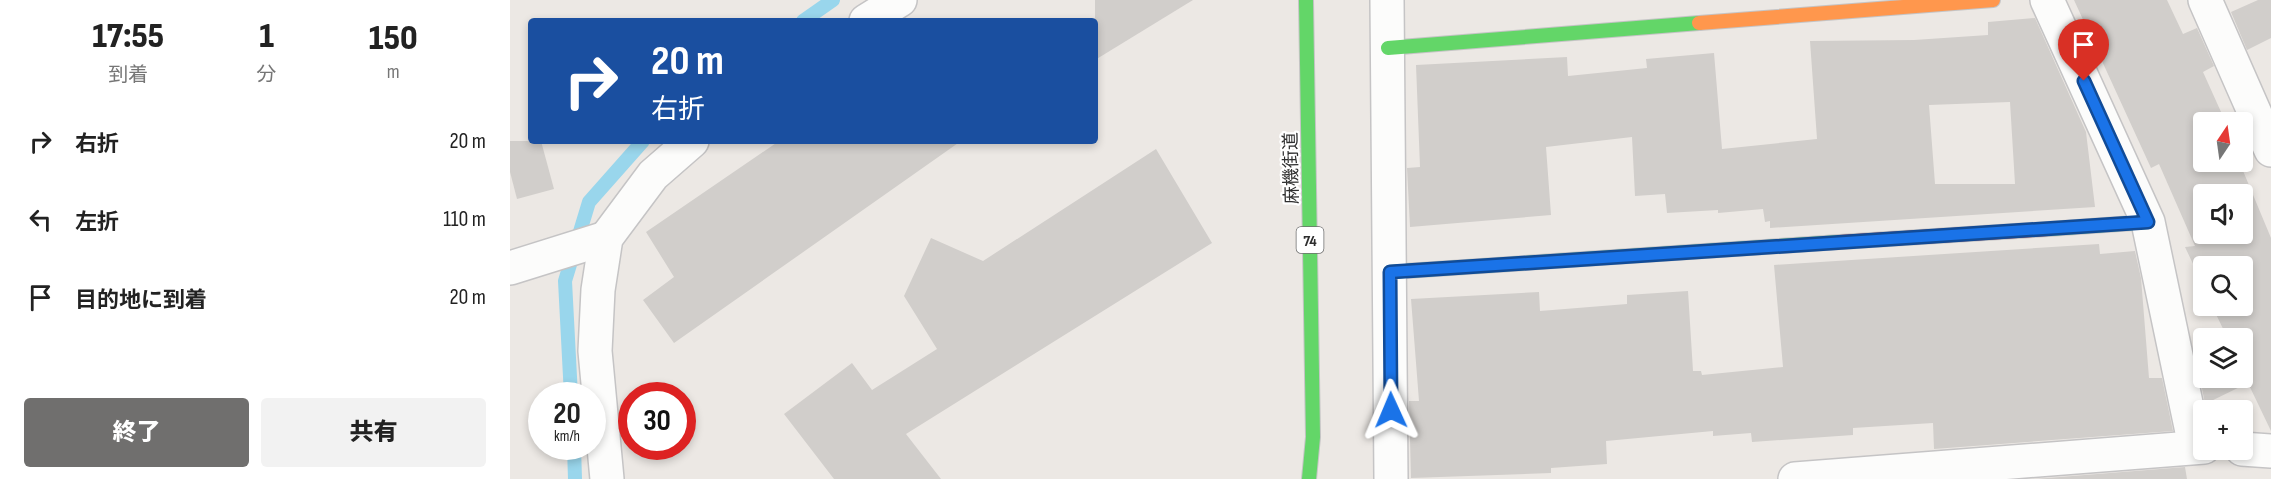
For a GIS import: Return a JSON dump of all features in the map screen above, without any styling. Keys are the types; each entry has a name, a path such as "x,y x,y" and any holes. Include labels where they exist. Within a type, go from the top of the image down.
{"street":[{"path":"871,18 900,0"},
{"name":"麻機街道","path":"1306,0 1313,438 1309,479"},
{"path":"1387,0 1391,479"},
{"path":"1388,48 1993,0"},
{"path":"2047,0 2148,222 2193,421"},
{"path":"2205,0 2271,150"},
{"path":"607,479 595,351 598,290 606,238 653,175 689,144"},
{"path":"1390,272 2148,222"},
{"path":"515,257 606,238"},
{"path":"1795,479 2193,447"},
{"path":"2253,450 2271,451"}],"building":[{"path":"1095,0 1193,0 1098,58 1098,18 1095,18"},
{"path":"2074,0 2167,0 2183,34 2197,28 2214,66 2203,72 2221,112 2193,112 2193,172 2244,172 2248,184 2193,184 2193,241 2159,164 2151,168"},
{"path":"2258,0 2271,0 2271,38 2247,50 2231,12"},
{"path":"2035,18 2086,132 2095,207 1770,228 1770,221 1765,222 1763,209 1718,213 1718,210 1667,213 1665,194 1635,196 1632,137 1546,147 1551,215 1410,227 1407,168 1420,167 1416,65 1567,57 1568,76 1647,68 1646,59 1714,53 1722,149 1817,139 1810,41 1914,40 1988,35 1988,22","holes":["2010,102 2015,184 1935,184 1929,105"]},
{"path":"510,141 542,144 554,189 517,199 510,172"},
{"path":"775,144 957,144 674,343 643,300 674,277 646,232"},
{"path":"1156,149 1212,243 906,434 941,479 834,479 784,414 852,363 872,390 937,349 904,296 931,238 983,261"},
{"path":"2253,195 2271,238 2271,431 2250,388 2253,388 2253,328 2223,328 2217,316 2253,316 2253,256 2193,256 2193,264 2185,247 2195,246 2194,244 2253,244"},
{"path":"2099,244 2100,254 2135,251 2141,278 2149,378 2162,378 2173,431 1934,449 1933,423 1853,428 1853,435 1752,442 1751,433 1713,436 1713,431 1606,441 1607,464 1551,468 1551,473 1411,478 1409,401 1419,401 1411,299 1539,292 1540,311 1627,304 1627,295 1688,291 1693,371 1701,371 1702,375 1783,367 1774,265"},
{"path":"2202,388 2238,388 2213,400 2204,400"},
{"path":"2185,467 2187,479 2035,479"}],"waterway":[{"path":"807,18 833,0"},
{"path":"570,382 565,281 589,202 640,144"},
{"path":"574,460 575,479"}],"traffic: fast":[{"path":"1306,0 1313,437 1309,479"},
{"path":"1388,48 1699,23"},
{"path":"2048,229 2148,222"},
{"path":"1390,272 1840,242"}],"traffic: slow":[{"path":"1699,23 1993,0"}],"traffic: jam":[{"path":"1840,242 2048,229"}],"route":[{"path":"1391,410 1390,272 2148,222 2084,81"}]}
